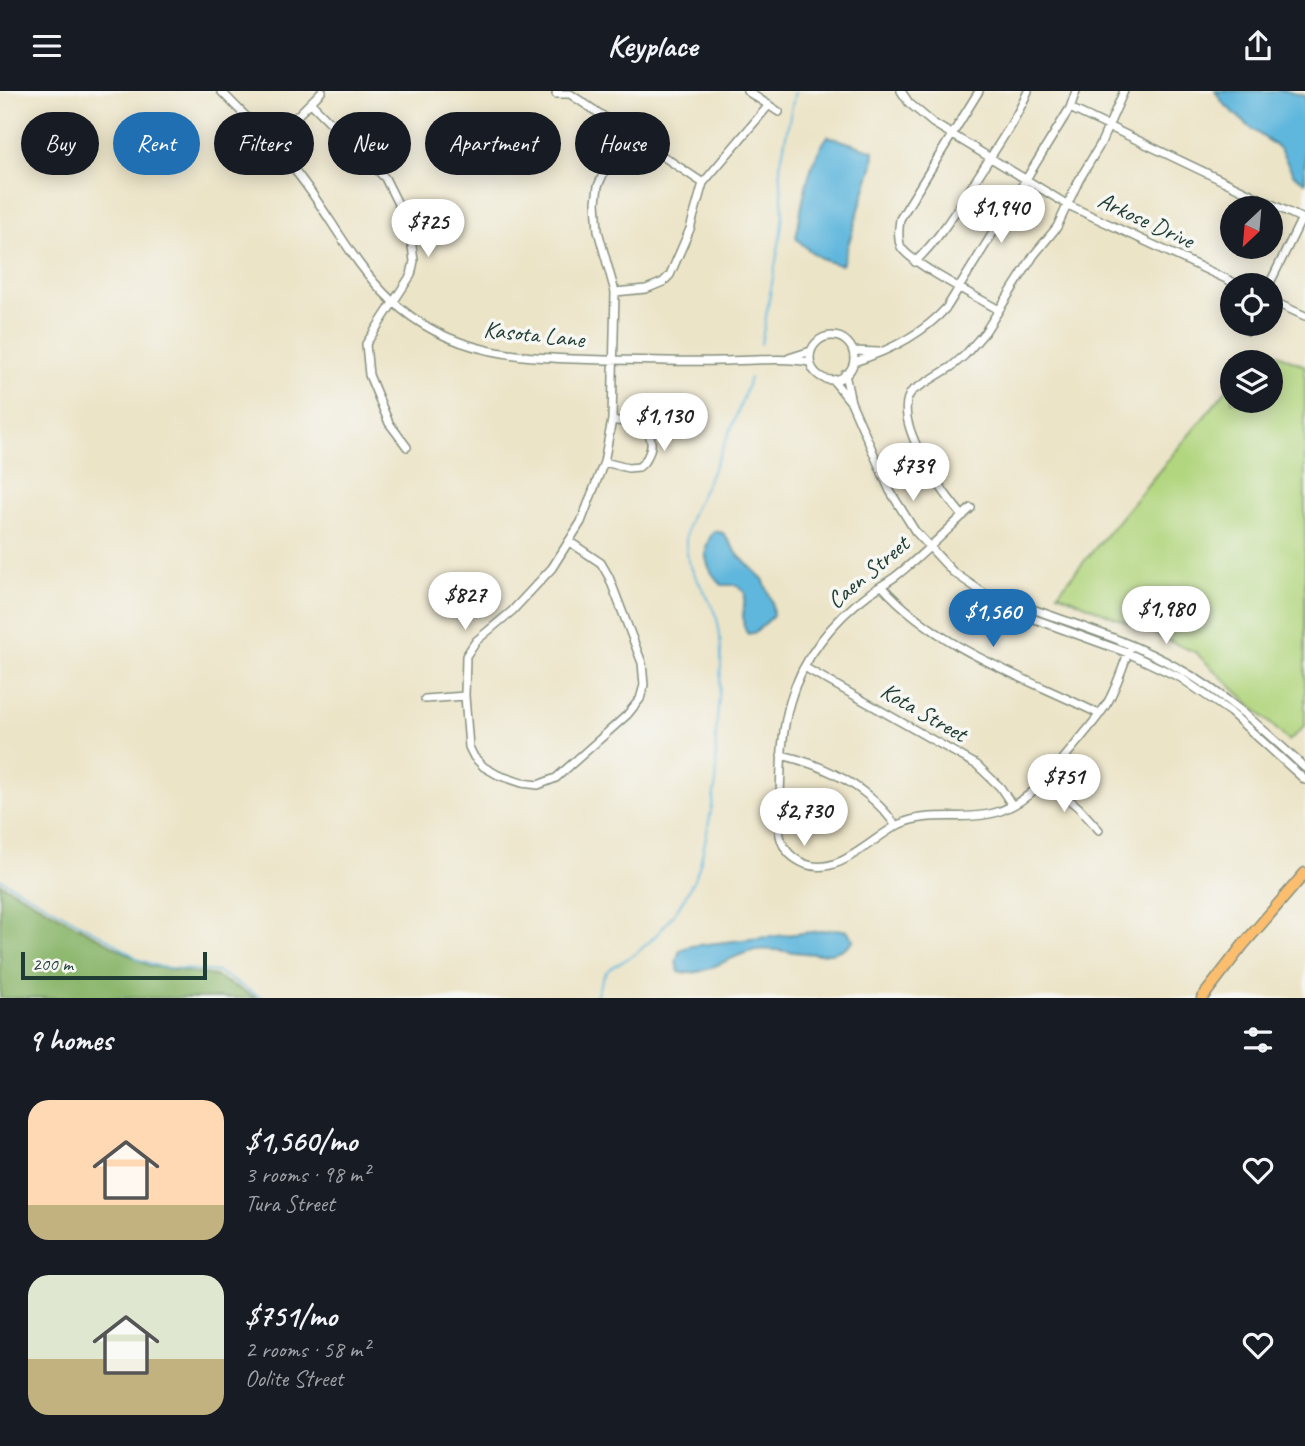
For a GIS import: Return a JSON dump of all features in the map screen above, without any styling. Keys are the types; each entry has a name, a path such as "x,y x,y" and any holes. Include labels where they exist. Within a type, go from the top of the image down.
{"main road":[{"path":"1202,998 1305,873"}],"street":[{"name":"Kasota Lane","path":"221,91 241,112"},
{"path":"301,112 322,91"},
{"path":"747,91 779,112"},
{"name":"Arkose Drive","path":"901,91 919,112 952,135 1068,205 1220,276"},
{"path":"979,91 900,219 899,236 901,246 915,262 999,310"},
{"path":"915,262 938,239 990,159 1028,91"},
{"name":"Kasota Lane","path":"854,362 912,337 932,324 947,307 1070,108 1076,91"},
{"path":"963,516 934,479 905,410 906,397 965,355 985,332 1034,255 1057,227 1109,127 1124,91"},
{"path":"556,94 570,94 597,112"},
{"path":"310,103 385,178 408,233 414,261 411,275 366,344 369,375 389,423 407,447"},
{"path":"615,292 646,289 663,282 670,275 690,229 703,183 769,105"},
{"path":"1070,108 1303,219 1275,273"},
{"path":"670,161 703,183"},
{"name":"Kasota Lane","path":"299,175 373,282 424,324 481,349 502,355 534,358 720,361 788,358 810,362 821,376 833,380 851,402"},
{"path":"570,543 601,563 609,577 642,663 644,685 640,699 626,715 556,778 538,785 498,775 474,757 469,747 465,696 466,656 475,641 533,590 570,543 591,499 604,462 612,420 615,292 598,231 596,202 603,175"},
{"path":"1283,306 1305,316"},
{"name":"Kasota Lane","path":"788,358 811,351 818,341 828,336 841,338 853,351 879,352"},
{"path":"810,362 811,351"},
{"path":"833,380 845,374 854,362 853,351"},
{"path":"845,374 851,402 890,491 908,522 928,548 953,572 1007,609 1178,668 1222,696 1305,768"},
{"path":"604,462 628,468 639,467 650,453 652,443 649,434 642,427 612,420"},
{"name":"Caen Street","path":"971,508 898,575 846,613 828,632 804,667 790,702 781,755 777,826 785,851 796,859 818,867 846,858 896,825 914,820 994,813 1012,805 1046,780 1100,714 1110,698 1129,649"},
{"path":"881,586 911,615 1000,669 1100,714"},
{"path":"1129,649 1181,678 1230,712 1305,780"},
{"name":"Kota Street","path":"804,667 977,765 1000,787 1012,805"},
{"path":"425,699 465,696"},
{"path":"781,755 819,766 871,796 896,825"},
{"path":"1046,780 1079,808 1099,830"}],"green space":[{"path":"1283,356 1305,366 1305,726 1289,741 1195,652 1058,593 1220,397 1220,413 1283,413"},
{"path":"0,883 150,966 215,976 257,998 0,998"}],"water":[{"path":"1215,91 1286,91 1305,96 1305,182 1293,174 1280,149 1252,129 1224,104"},
{"path":"828,136 874,151 873,164 842,265 817,256 796,238 810,172"},
{"path":"714,531 723,533 739,556 763,579 772,601 773,616 756,632 748,634 745,630 745,593 737,585 722,585 708,566 707,545"},
{"path":"837,929 847,931 854,939 845,948 834,952 821,954 756,950 708,969 689,973 679,972 676,962 680,950 691,946"}],"waterway":[{"path":"761,344 783,214 780,166 795,91"},
{"path":"596,998 607,971 640,950 668,921 685,897 701,860 716,782 721,650 715,613 687,556 686,535 750,378"},
{"path":"0,879 140,960 161,967 218,972 262,998"}]}
